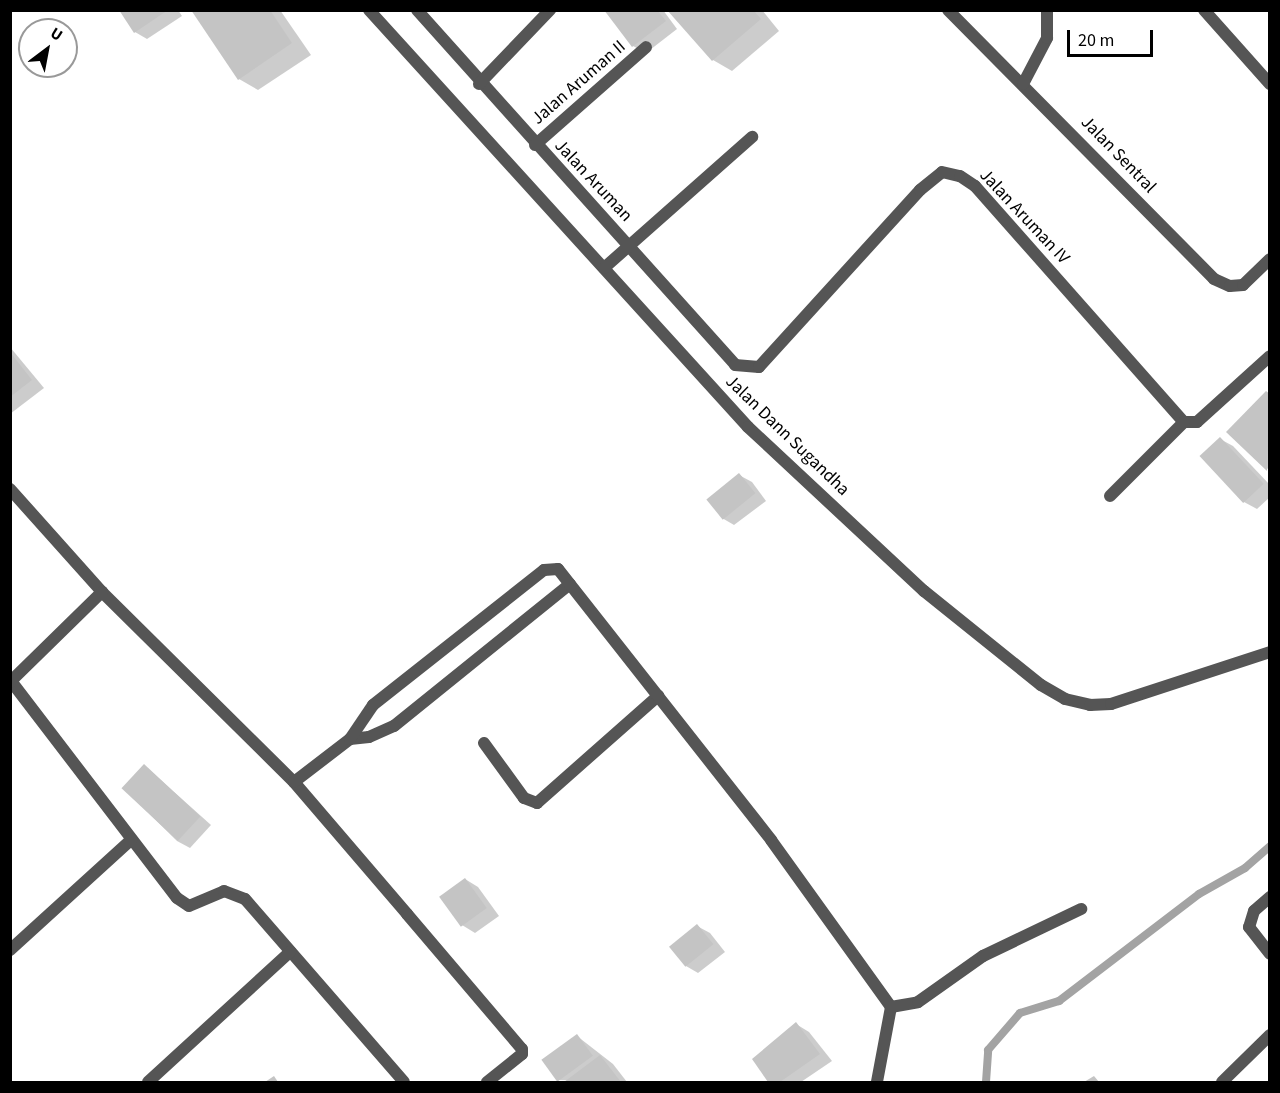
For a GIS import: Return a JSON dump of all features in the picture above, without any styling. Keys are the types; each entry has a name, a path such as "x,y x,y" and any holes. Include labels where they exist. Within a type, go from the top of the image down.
{"street":[{"name":"Jalan Dann Sugandha","path":"369,10 748,427 924,591 1041,685 1065,699 1089,705 1111,704 1269,652"},
{"name":"Jalan Aruman","path":"417,10 479,84 735,365 748,368"},
{"path":"479,84 550,10"},
{"name":"Jalan Sentral","path":"948,10 1214,279 1230,286 1243,285 1269,259"},
{"path":"1023,84 1047,38 1047,10"},
{"path":"1204,10 1269,84"},
{"name":"Jalan Aruman II","path":"535,145 646,47"},
{"path":"604,268 752,137"},
{"name":"Jalan Aruman IV","path":"748,368 759,368 769,358 920,190 942,172 960,176 975,186 1184,422"},
{"path":"1110,496 1184,422 1197,422 1269,356"},
{"path":"12,493 102,592 294,782 522,1049 522,1054 487,1083"},
{"path":"294,782 350,739 373,705 544,570 558,569 771,840 891,1006 877,1083"},
{"path":"350,739 369,737 393,726 570,585"},
{"path":"102,592 11,681 177,898 189,906 224,891 234,892 245,899 404,1083"},
{"path":"484,743 524,798 537,803 658,696"},
{"path":"10,950 131,840"},
{"path":"1269,897 1254,911 1249,927 1269,954"},
{"path":"891,1006 918,1002 983,956 1081,909"},
{"path":"148,1083 290,952"},
{"path":"1222,1083 1269,1035"}],"building":[{"path":"119,10 168,10 134,33"},
{"path":"191,10 270,10 292,43 238,80"},
{"path":"604,10 657,10 666,21 632,47"},
{"path":"667,10 753,10 761,19 712,61"},
{"path":"10,352 32,380 10,397"},
{"path":"1266,391 1270,394 1267,471 1226,432"},
{"path":"1220,437 1264,484 1243,503 1200,456"},
{"path":"739,473 755,493 723,520 706,499"},
{"path":"144,764 200,817 178,841 121,788"},
{"path":"465,878 487,908 461,927 439,897"},
{"path":"697,924 713,944 685,967 669,947"},
{"path":"796,1022 820,1054 780,1082 768,1082 752,1059"},
{"path":"577,1034 593,1056 557,1082 541,1060"},
{"path":"600,1055 621,1082 564,1082"},
{"path":"274,1076 278,1082 265,1082"},
{"path":"1094,1076 1099,1082 1084,1082"}],"waterway":[{"path":"986,1082 988,1050 1020,1013 1059,1001 1199,894 1245,868 1270,846"}]}
